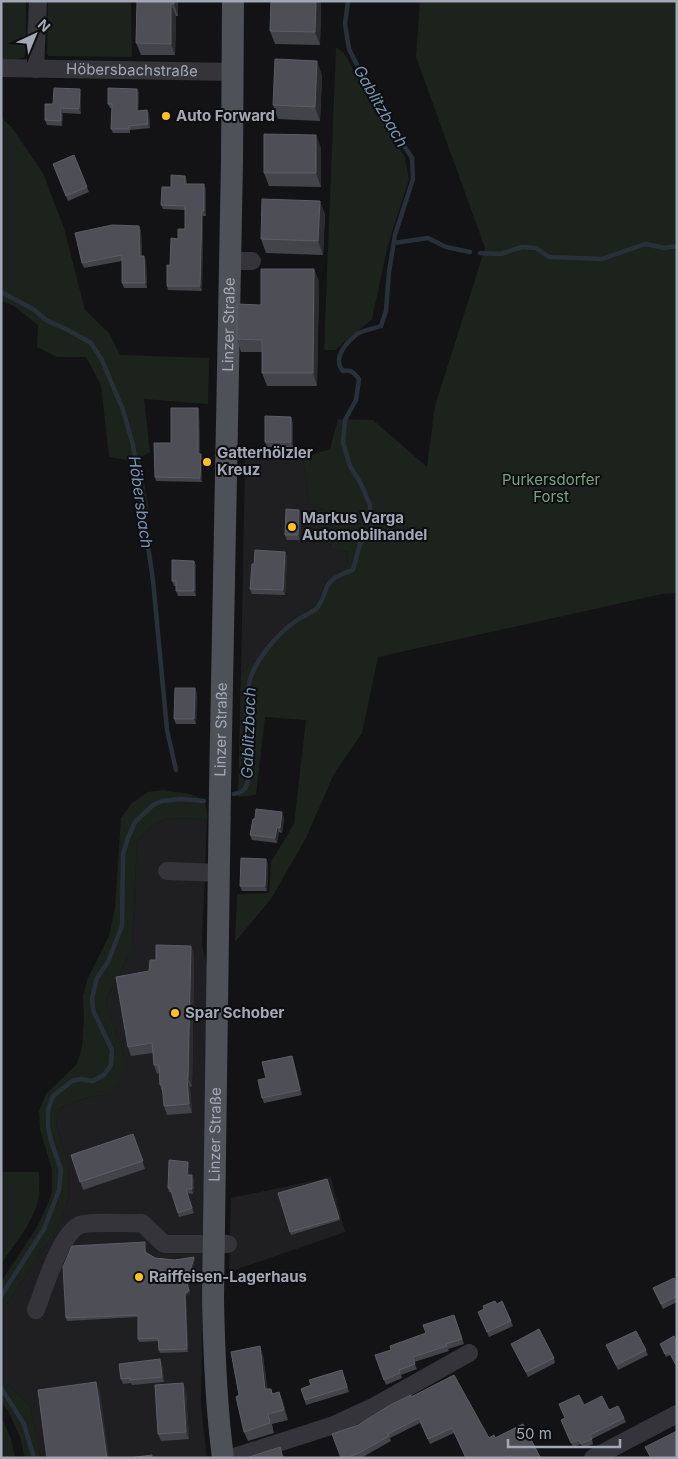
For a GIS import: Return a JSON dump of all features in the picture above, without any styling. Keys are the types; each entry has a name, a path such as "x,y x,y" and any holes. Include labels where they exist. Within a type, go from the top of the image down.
{"main road":[{"name":"Linzer Straße","path":"223,1458 218,1421 214,1348 221,1244 220,873 241,261 233,72 233,1"}],"street":[{"path":"35,69 38,1"},
{"name":"Höbersbachstraße","path":"1,68 233,72"},
{"path":"167,871 220,873"},
{"path":"36,1310 52,1266 70,1230 81,1224 142,1224 164,1244 221,1244"},
{"path":"231,1458 334,1425 373,1407 469,1353"},
{"path":"593,1458 677,1414"}],"shaded area":[{"path":"245,458 303,458 309,503 326,511 331,549 348,552 347,568 326,582 316,606 298,615 241,674"},
{"path":"167,818 207,819 202,945 207,965 201,1406 207,1458 41,1458 30,1405 4,1382 1,1374 1,1312 57,1229 68,1200 69,1167 56,1124 59,1108 89,1097 105,1095 124,1056 105,1002 132,949 137,841 152,826"},
{"path":"331,1177 345,1232 229,1272 231,1198"}],"green space":[{"path":"1,1 26,1 26,49 24,57 16,60 1,60"},
{"path":"48,1 131,1 132,57 49,56 47,54"},
{"name":"Purkersdorfer Forst","path":"420,1 677,1 677,593 662,594 378,657 362,733 334,774 306,838 271,899 235,942 237,894 269,893 271,862 294,824 306,720 265,717 256,795 238,797 241,674 298,615 316,606 326,582 347,567 348,552 331,549 326,511 309,503 303,458 330,449 338,419 373,420 427,467 435,406 485,248 416,57"},
{"path":"336,47 344,53 405,158 409,179 388,245 372,319 335,350 324,350"},
{"path":"1,117 12,128 43,173 64,228 85,310 109,333 120,355 209,358 208,404 144,399 150,452 140,458 149,510 140,518 132,461 109,457 101,385 86,357 57,357 37,347 38,325 14,306 1,301"},
{"path":"163,790 187,793 199,798 207,809 207,819 167,818 152,826 137,841 132,949 105,1002 124,1056 121,1079 105,1095 89,1097 59,1108 56,1124 69,1167 68,1200 57,1229 1,1312 1,1282 37,1227 52,1192 52,1170 40,1129 39,1111 46,1094 77,1064 82,1047 83,996 88,978 109,936 115,908 121,818 132,803 148,792"},
{"path":"1,1172 39,1172 39,1196 37,1205 24,1232 1,1264"},
{"path":"1,1374 4,1382 30,1405 41,1458 25,1458 20,1437 8,1411 1,1402"},
{"path":"1,1416 11,1439 15,1458 1,1458"}],"building":[{"path":"137,1 174,1 174,4 171,4 171,44 136,43"},
{"path":"271,1 316,1 315,32 270,31"},
{"path":"275,59 317,61 315,107 273,105"},
{"path":"54,88 80,89 79,109 61,108 61,121 45,120 45,104 53,104"},
{"path":"108,88 137,89 137,111 147,110 148,124 129,126 129,129 111,129 112,104 108,104"},
{"path":"264,134 316,135 316,173 264,173"},
{"path":"74,155 87,187 66,196 53,164"},
{"path":"171,175 185,176 185,184 204,184 200,286 167,286 167,265 170,265 171,238 178,239 178,229 185,229 185,206 161,205 162,187 171,187"},
{"path":"262,199 320,201 318,241 261,239"},
{"path":"112,225 139,226 140,256 144,256 145,283 122,283 122,255 82,263 75,233"},
{"path":"261,269 314,269 313,373 262,373 262,340 237,339 237,304 261,305"},
{"path":"171,408 198,408 198,454 201,454 200,478 155,477 154,443 171,443"},
{"path":"265,416 291,417 291,442 265,442"},
{"path":"286,509 299,510 298,535 285,535"},
{"path":"255,550 285,552 283,590 250,589"},
{"path":"172,560 194,561 194,591 176,591 176,581 172,581"},
{"path":"175,688 195,688 194,719 174,719"},
{"path":"256,809 282,812 280,828 277,827 275,838 250,835"},
{"path":"241,858 266,859 265,886 240,886"},
{"path":"156,945 191,946 187,1078 189,1104 164,1106 159,1065 154,1065 152,1043 128,1047 116,977 149,971 150,960 156,960"},
{"path":"292,1056 300,1090 262,1098 258,1080 266,1078 262,1062"},
{"path":"133,1134 143,1161 80,1182 71,1155"},
{"path":"169,1160 188,1162 187,1175 192,1175 192,1189 186,1189 192,1208 178,1213 170,1188 168,1188"},
{"path":"327,1179 339,1218 290,1232 278,1193"},
{"path":"145,1242 145,1252 155,1258 175,1260 194,1257 187,1283 189,1291 185,1294 187,1349 159,1350 158,1338 138,1339 138,1315 66,1318 63,1267 72,1246"},
{"path":"674,1278 677,1283 677,1296 661,1304 653,1288"},
{"path":"495,1301 497,1304 502,1301 511,1321 487,1332 478,1312 484,1309 483,1306"},
{"path":"454,1315 462,1339 413,1357 415,1364 399,1370 400,1373 384,1380 375,1355 391,1350 390,1346 426,1333 423,1325"},
{"path":"539,1329 554,1358 526,1372 511,1344"},
{"path":"636,1331 646,1350 616,1365 606,1345"},
{"path":"674,1336 677,1342 677,1367 669,1352 665,1354 660,1344"},
{"path":"260,1346 265,1389 271,1389 272,1394 279,1392 284,1410 268,1414 270,1423 244,1432 236,1397 239,1395 231,1352"},
{"path":"160,1359 162,1377 121,1379 119,1364"},
{"path":"342,1370 347,1387 305,1400 301,1389 311,1385 309,1380"},
{"path":"454,1375 489,1438 494,1435 495,1438 523,1424 540,1457 512,1458 511,1455 505,1458 466,1458 452,1428 428,1439 419,1418 388,1434 389,1436 359,1453 341,1458 332,1434 358,1425 392,1404 411,1395 411,1397"},
{"path":"96,1382 107,1458 47,1458 38,1390"},
{"path":"183,1383 186,1432 158,1434 155,1385"},
{"path":"579,1395 584,1405 602,1396 609,1410 618,1406 624,1418 590,1435 592,1439 581,1444 579,1440 571,1443 561,1420 565,1418 559,1404"},
{"path":"677,1431 677,1458 651,1458 645,1447"},
{"path":"280,1447 283,1458 249,1457"},
{"path":"152,1455 152,1458 128,1458"}],"waterway":[{"name":"Gablitzbach","path":"234,794 244,790 248,780 247,702 251,675 267,649 282,633 298,619 318,607 330,582 353,570 360,544 372,529 370,505 361,484 350,466 343,443 345,420 356,400 359,379 352,372 343,371 339,361 345,346 357,334 381,326 386,311 389,272 395,235 413,179 412,158 375,101 349,49 345,24 348,1"},
{"path":"394,243 428,238 446,247 470,252"},
{"path":"480,253 501,254 522,247 536,248 549,257 602,259 645,244 665,248 677,246"},
{"name":"Höbersbach","path":"1,292 33,309 46,320 91,343 102,360 123,410 133,445 139,484 153,580 167,730 176,770"},
{"name":"Gablitzbach","path":"1,1296 44,1229 59,1190 61,1170 48,1126 48,1110 53,1096 72,1081 81,1079 93,1081 104,1075 111,1065 112,1050 93,1010 92,998 97,978 108,962 122,926 123,854 128,838 135,822 153,805 162,801 181,799 204,801"},
{"name":"Gablitzbach","path":"1,1388 24,1424 34,1458"}],"place":[{"name":"Auto Forward","path":"166,116"},
{"name":"Gatterhölzler Kreuz","path":"207,462"},
{"name":"Markus Varga Automobilhandel","path":"292,527"},
{"name":"Spar Schober","path":"175,1013"},
{"name":"Raiffeisen-Lagerhaus","path":"139,1277"}]}
